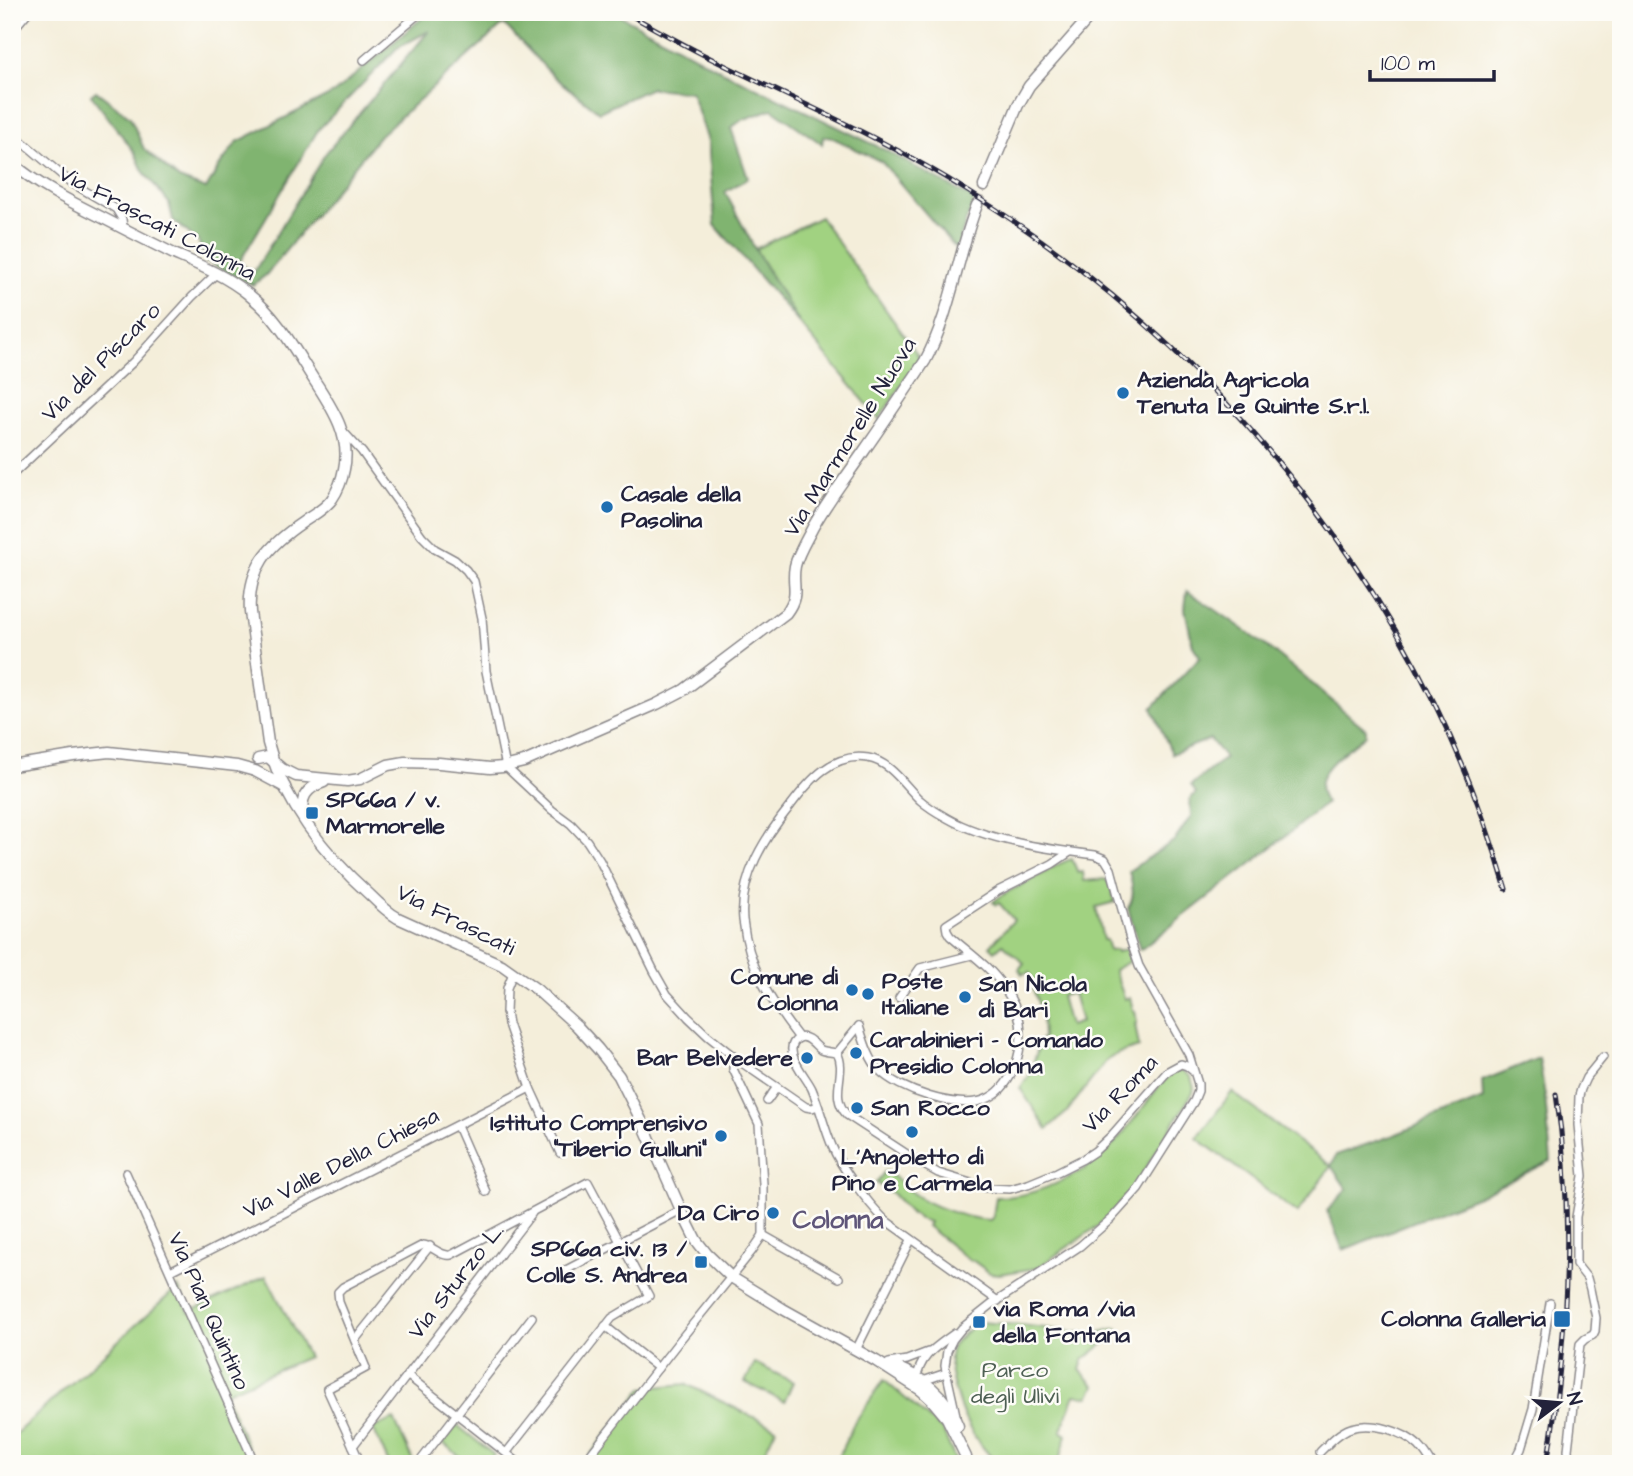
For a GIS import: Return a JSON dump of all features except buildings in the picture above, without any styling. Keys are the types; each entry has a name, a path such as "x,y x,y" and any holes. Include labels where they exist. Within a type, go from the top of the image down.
{"street":[{"path":"12,31 28,12"},
{"path":"364,60 421,12"},
{"path":"984,186 1018,105 1029,86 1094,12"},
{"path":"12,133 77,186 116,209 122,217 123,228"},
{"name":"Via Frascati Colonna","path":"12,163 50,190 216,274 246,292 277,323 323,393 342,429 345,462 333,498 325,507 273,545 258,565 252,584 250,612 265,730 274,763 296,807"},
{"name":"Via Marmorelle Nuova","path":"258,759 268,757 296,776 330,780 357,780 388,765 405,762 506,767 535,758 684,690 786,613 796,591 796,566 814,525 932,348 944,318 977,205"},
{"name":"Via del Piscaro","path":"12,475 133,362 192,296 216,274"},
{"path":"342,429 362,452 422,536 435,550 455,560 474,581 486,671 506,767 552,810 572,824 587,841 600,861 667,994 688,1017 734,1057 808,1108 818,1107"},
{"path":"228,765 258,759 265,747 265,730"},
{"path":"12,766 108,752 247,768 285,787"},
{"path":"797,1040 758,976 746,939 743,919 746,886 769,835 805,787 829,766 848,758 863,757 873,759 892,771 925,803 963,827 984,835 1098,855 1105,859 1117,886 1139,966 1185,1048 1194,1071"},
{"path":"262,774 271,771 274,763"},
{"path":"310,829 303,813 304,799 311,787 330,780"},
{"name":"Via Frascati","path":"296,807 310,829 351,878 394,916 513,972 577,1026 619,1076 645,1126 696,1240 730,1277 856,1350 918,1381"},
{"path":"998,1301 911,1240 874,1209 833,1148 808,1081 791,1053 792,1046 797,1040 806,1038 824,1051 837,1053 859,1026 873,1061 880,1071 891,1079 941,1100 968,1104 986,1100 997,1093 1014,1068 1020,1048 1019,1018 1005,988 990,970 950,936 946,928 949,922 998,891 1070,852"},
{"path":"899,998 920,968 972,955"},
{"path":"513,972 507,988 507,1021 530,1088 560,1153"},
{"name":"Via Roma","path":"837,1053 840,1060 838,1088 841,1106 848,1115 942,1175 980,1187 1004,1189 1038,1180 1087,1157 1111,1136 1168,1071 1181,1064 1194,1071 1198,1086 1196,1097 1138,1189 1111,1219 1080,1246 962,1328 948,1348 946,1373"},
{"path":"583,1464 762,1235 763,1184 759,1124 733,1069 734,1057"},
{"path":"1583,1464 1569,1458 1568,1450 1580,1344 1593,1335 1596,1325 1587,1278 1576,1264 1576,1217 1583,1176 1578,1125 1579,1096 1587,1078 1603,1057"},
{"path":"767,1101 778,1087"},
{"name":"Via Valle Della Chiesa","path":"170,1271 530,1088"},
{"path":"457,1126 486,1192"},
{"name":"Via Pian Quintino","path":"126,1173 255,1464"},
{"path":"360,1464 327,1390 366,1368 339,1302 338,1292 423,1245 430,1246 441,1255 452,1255 588,1182 649,1296 612,1318 507,1452"},
{"name":"Via Sturzo L.","path":"353,1446 535,1210"},
{"path":"564,1271 681,1210"},
{"path":"762,1235 839,1278"},
{"path":"856,1350 911,1240"},
{"path":"355,1340 430,1246"},
{"path":"1513,1464 1521,1449 1533,1409 1550,1303"},
{"path":"418,1464 532,1317"},
{"path":"605,1326 658,1368"},
{"path":"962,1328 932,1350 921,1362 918,1381 942,1411 955,1433 966,1461"},
{"path":"881,1362 907,1360 932,1350"},
{"path":"918,1381 946,1373 966,1461"},
{"path":"407,1375 520,1464"},
{"path":"918,1381 945,1402 958,1426"},
{"path":"1320,1452 1346,1430 1371,1426 1393,1431 1410,1439 1432,1464"}],"green space":[{"path":"429,12 614,12 722,71 883,149 975,200 957,250 882,162 829,136 823,137 822,144 772,109 742,120 731,128 748,178 725,192 800,324 715,225 708,141 691,92 651,88 599,112 555,78 504,24 380,135 266,275 253,285 206,261 198,241 173,220 169,203 143,171 135,153 91,95 96,91 130,117 144,149 179,179 206,189 237,142 334,93","holes":["429,31 325,154 254,272 239,263 318,130 397,48"]},
{"path":"820,217 920,358 879,419 800,324 755,249"},
{"path":"1187,591 1283,660 1366,729 1366,735 1339,756 1324,773 1321,792 1326,803 1140,950 1128,908 1133,895 1129,871 1175,840 1191,816 1190,799 1196,793 1191,785 1225,758 1210,739 1172,754 1152,708 1200,657 1193,646 1185,609"},
{"path":"1072,859 1078,873 1083,872 1084,881 1105,879 1110,884 1115,902 1096,907 1103,940 1106,940 1109,951 1126,949 1130,961 1114,970 1125,999 1130,997 1135,1011 1139,1047 1107,1060 1066,1113 1047,1129 1020,1088 1029,1076 1043,1039 1042,1013 1029,972 1022,974 1019,969 1024,963 1003,944 995,951 990,946 1014,920 999,903 996,905 993,902 1058,864","holes":["1073,993 1081,1022 1069,1026 1061,996"]},
{"path":"1539,1058 1551,1161 1478,1196 1343,1250 1327,1211 1347,1189 1331,1166 1336,1155 1483,1099 1482,1081"},
{"path":"1176,1071 1183,1071 1191,1077 1193,1092 1134,1187 1098,1226 1037,1268 990,1273 970,1261 927,1226 929,1222 911,1214 893,1194 876,1183 885,1171 911,1192 938,1207 990,1220 993,1217 996,1197 1025,1194 1056,1184 1097,1160 1122,1134 1162,1082"},
{"path":"1232,1092 1331,1166 1297,1213 1197,1138"},
{"path":"266,1276 308,1357 224,1393 255,1464 12,1464 12,1437 178,1287 189,1312"},
{"name":"Parco degli Ulivi","path":"979,1322 1092,1334 1117,1328 1120,1331 1083,1360 1080,1370 1095,1386 1089,1397 1075,1395 1061,1431 1067,1435 1058,1464 997,1464 973,1434 954,1389 950,1364 954,1344"},
{"path":"755,1363 793,1382 784,1402 745,1382"},
{"path":"884,1380 943,1431 957,1464 835,1464 853,1425"},
{"path":"686,1384 776,1428 759,1464 583,1464 643,1388"},
{"path":"394,1419 414,1463 412,1464 389,1464 373,1428"},
{"path":"457,1425 494,1455 487,1464 469,1464 443,1443"}],"tunnel":[{"path":"977,205 984,186"}],"railway":[{"path":"625,12 710,58 878,140 969,192 1062,255 1148,327 1229,406 1302,491 1367,583 1423,680 1470,783 1506,889"},
{"path":"1547,1464 1560,1372 1566,1279 1565,1186 1556,1094"}],"place":[{"name":"Azienda Agricola Tenuta Le Quinte S.r.l.","path":"1123,393"},
{"name":"Casale della Pasolina","path":"607,507"},
{"name":"SP66a / v. Marmorelle","path":"312,813"},
{"name":"Comune di Colonna","path":"852,990"},
{"name":"Poste Italiane","path":"868,994"},
{"name":"San Nicola di Bari","path":"965,997"},
{"name":"Carabinieri - Comando Presidio Colonna","path":"856,1053"},
{"name":"Bar Belvedere","path":"807,1058"},
{"name":"San Rocco","path":"857,1108"},
{"name":"L'Angoletto di Pino e Carmela","path":"912,1132"},
{"name":"Istituto Comprensivo \"Tiberio Gulluni\"","path":"721,1136"},
{"name":"Da Ciro","path":"773,1213"},
{"name":"SP66a civ. 13 / Colle S. Andrea","path":"701,1262"},
{"name":"Colonna Galleria","path":"1562,1319"},
{"name":"via Roma /via della Fontana","path":"979,1322"}],"district":[{"name":"Colonna","path":"838,1220"}]}
